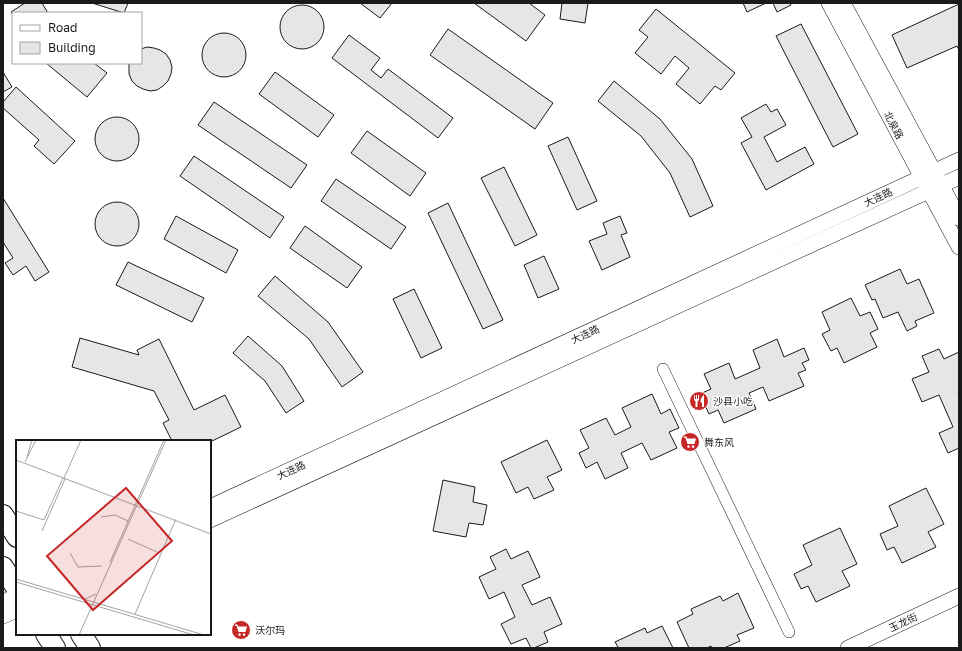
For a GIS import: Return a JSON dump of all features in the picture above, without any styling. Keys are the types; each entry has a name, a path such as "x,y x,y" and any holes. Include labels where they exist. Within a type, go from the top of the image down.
{"highway":[{"path":"3,567 16,587"},
{"path":"47,635 55,648"},
{"path":"82,635 90,648"},
{"path":"96,648 98,635"}],"street":[{"name":"北泉路","path":"828,3 936,188 959,218"},
{"name":"北泉路","path":"843,3 928,174"},
{"name":"大连路","path":"211,507 959,160"},
{"name":"大连路","path":"211,520 959,178"},
{"name":"北泉路","path":"936,188 959,247"},
{"path":"663,369 789,632"},
{"path":"3,603 16,596"},
{"name":"玉龙街","path":"848,648 959,596"},
{"path":"3,616 16,610"}],"building":[{"path":"25,3 42,3 47,12 12,12 12,14 11,12"},
{"path":"92,3 128,3 124,12"},
{"path":"360,3 392,3 380,18"},
{"path":"474,3 529,3 545,15 526,41"},
{"path":"562,3 588,3 585,23 560,19"},
{"path":"743,3 766,3 747,12"},
{"path":"773,3 790,3 791,5 777,12"},
{"path":"959,4 959,50 957,46 907,68 892,35"},
{"path":"302,5 314,9 320,15 324,27 320,39 314,45 302,49 290,45 284,39 280,27 284,15 290,9"},
{"path":"656,9 735,73 721,90 715,86 700,104 676,84 689,68 675,56 661,74 635,53 648,37 639,30"},
{"path":"801,24 858,134 833,147 776,36"},
{"path":"448,29 553,103 535,129 430,55"},
{"path":"224,33 236,37 242,43 246,55 242,67 236,73 224,77 212,73 206,67 202,55 206,43 212,37"},
{"path":"349,35 380,58 371,70 381,78 388,69 453,118 438,138 332,58"},
{"path":"147,47 160,50 166,54 170,60 172,67 168,81 157,90 150,91 137,86 132,81 129,74 129,64 142,64 142,49"},
{"path":"47,64 95,64 107,73 87,97"},
{"path":"3,72 12,87 3,92"},
{"path":"275,72 334,115 318,137 259,94"},
{"path":"614,81 660,119 692,159 713,206 690,217 670,173 641,136 598,101"},
{"path":"16,87 75,141 54,164 34,146 39,140 3,108 3,102"},
{"path":"214,102 307,165 291,188 198,125"},
{"path":"766,104 771,112 777,109 786,125 764,137 777,162 805,147 814,164 766,190 741,143 752,137 741,118"},
{"path":"117,117 129,121 135,127 139,139 135,151 129,157 117,161 105,157 99,151 95,139 99,127 105,121"},
{"path":"367,131 426,173 410,196 351,153"},
{"path":"568,137 597,201 577,210 548,146"},
{"path":"194,156 284,217 270,238 180,176"},
{"path":"504,167 537,235 515,246 481,178"},
{"path":"336,179 406,227 391,249 321,201"},
{"path":"3,198 49,272 35,281 26,266 13,275 5,263 13,258 3,242"},
{"path":"117,202 129,206 135,212 139,224 135,236 129,242 117,246 105,242 99,236 95,224 99,212 105,206"},
{"path":"448,203 503,320 483,329 428,213"},
{"path":"176,216 238,250 226,273 164,239"},
{"path":"620,216 627,233 621,235 630,257 602,270 589,241 607,234 603,223"},
{"path":"305,226 362,267 347,288 290,248"},
{"path":"544,256 559,289 538,298 524,265"},
{"path":"128,262 204,298 192,322 116,285"},
{"path":"900,269 907,284 919,279 934,313 915,321 917,326 907,331 898,312 883,318 875,299 872,300 865,285"},
{"path":"275,276 328,322 363,372 342,387 309,339 258,296"},
{"path":"414,289 442,348 421,358 393,299"},
{"path":"851,298 860,316 870,312 878,329 870,333 877,347 844,363 837,348 831,351 822,334 830,330 822,312"},
{"path":"248,336 282,366 304,401 286,413 265,381 233,353"},
{"path":"80,338 139,355 137,350 159,339 194,410 225,395 241,427 211,442 211,440 172,440 163,423 169,420 154,391 72,367"},
{"path":"777,339 784,357 804,348 809,360 802,363 806,370 798,373 804,386 769,401 763,387 749,393 756,409 724,423 718,410 709,414 700,394 711,389 704,374 729,363 735,379 760,368 753,350"},
{"path":"939,349 944,359 959,352 959,448 948,453 939,433 953,427 939,395 922,402 912,379 929,372 922,356"},
{"path":"652,394 661,414 670,409 679,428 669,432 677,448 651,460 642,443 621,453 628,468 605,479 597,462 586,468 579,453 589,448 580,430 606,418 615,435 631,427 622,408"},
{"path":"547,440 562,470 547,477 554,490 534,499 528,487 516,493 501,462"},
{"path":"443,480 475,487 473,502 487,505 483,525 469,523 466,537 433,531"},
{"path":"926,488 944,524 928,532 936,547 902,563 894,547 887,550 880,534 898,526 889,506"},
{"path":"840,528 857,564 842,571 850,586 816,602 808,586 801,589 794,574 812,565 803,545"},
{"path":"506,549 511,559 528,551 540,577 522,585 532,605 550,597 562,624 544,632 548,642 534,648 531,648 526,638 511,644 501,624 515,617 504,592 489,599 479,577 496,569 490,557"},
{"path":"738,593 754,628 737,635 740,641 724,648 712,648 711,646 707,648 689,648 677,622 693,614 691,609 720,596 723,601"},
{"path":"662,626 673,648 615,648 618,647 615,642 645,628 647,633"}],"place":[{"name":"沙县小吃","path":"699,401"},
{"name":"舞东风","path":"690,442"},
{"name":"沃尔玛","path":"241,630"}]}
